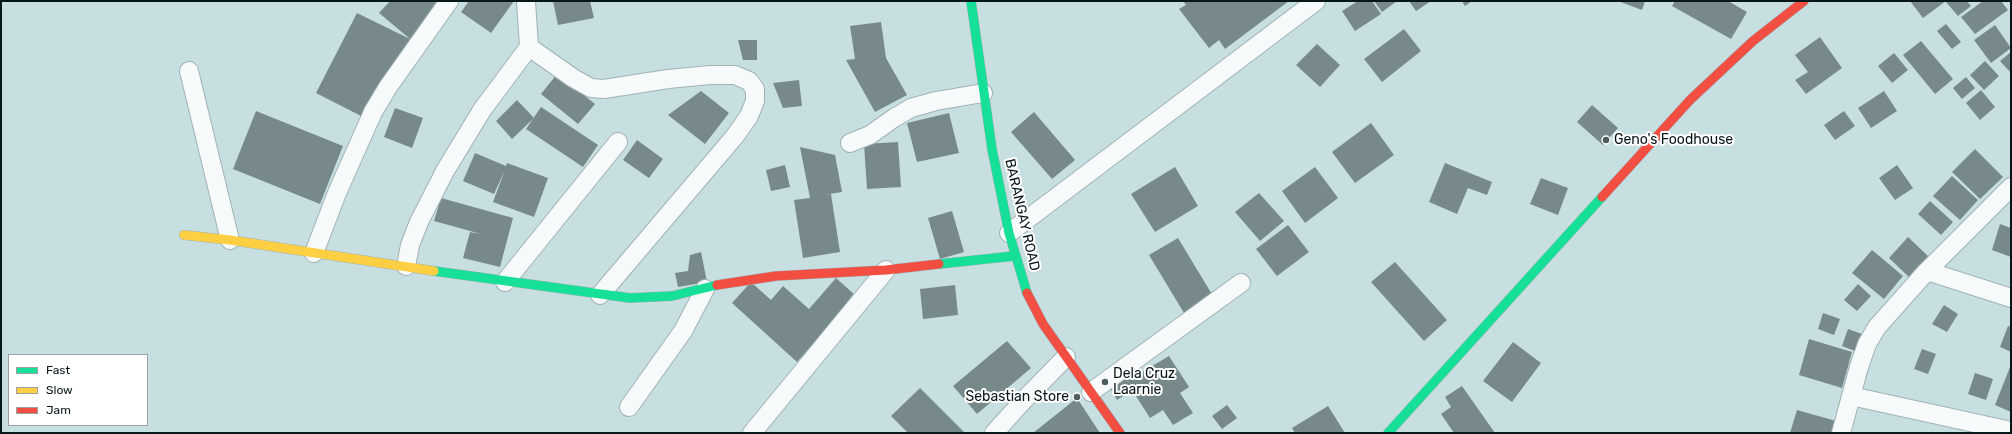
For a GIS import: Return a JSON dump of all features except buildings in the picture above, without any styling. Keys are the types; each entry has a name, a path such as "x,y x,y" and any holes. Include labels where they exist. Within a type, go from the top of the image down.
{"street":[{"path":"314,253 337,193 373,112 392,81 449,1"},
{"path":"406,266 410,245 419,222 445,171 482,110 529,47 526,1"},
{"name":"BARANGAY ROAD","path":"971,1 992,150 1014,256 1029,296 1043,324 1120,433"},
{"path":"1009,233 1316,1"},
{"path":"1388,433 1690,100 1753,41 1804,1"},
{"path":"529,47 573,78 591,88 604,90 668,79 710,75 735,75 749,81 755,89 755,101 749,116 735,136 600,295"},
{"path":"189,71 230,240"},
{"path":"850,143 870,135 911,108 936,101 983,93"},
{"path":"506,282 618,142"},
{"path":"1841,433 1859,367 1867,344 1877,327 1927,271 2011,187"},
{"path":"184,235 230,240 600,295 652,298 705,289 736,281 776,276 886,270 1014,256"},
{"path":"752,433 886,270"},
{"path":"1927,271 2011,298"},
{"path":"1091,392 1241,283"},
{"path":"629,407 683,331 705,289"},
{"path":"994,433 1066,357"},
{"path":"1852,396 2011,431"}],"traffic: fast":[{"path":"971,1 992,149 1009,233 1027,293"},
{"path":"1388,433 1602,197"},
{"path":"939,264 1014,256"},
{"path":"434,271 630,298 672,296 717,285"}],"traffic: slow":[{"path":"184,235 230,240 434,271"}],"traffic: jam":[{"path":"1602,197 1690,100 1753,41 1804,1"},
{"path":"717,285 776,276 886,270 939,264"},
{"path":"1027,293 1043,324 1120,433"}],"place":[{"name":"Geno's Foodhouse","path":"1606,140"},
{"name":"Dela Cruz Laarnie","path":"1105,382"},
{"name":"Sebastian Store","path":"1077,397"}]}
